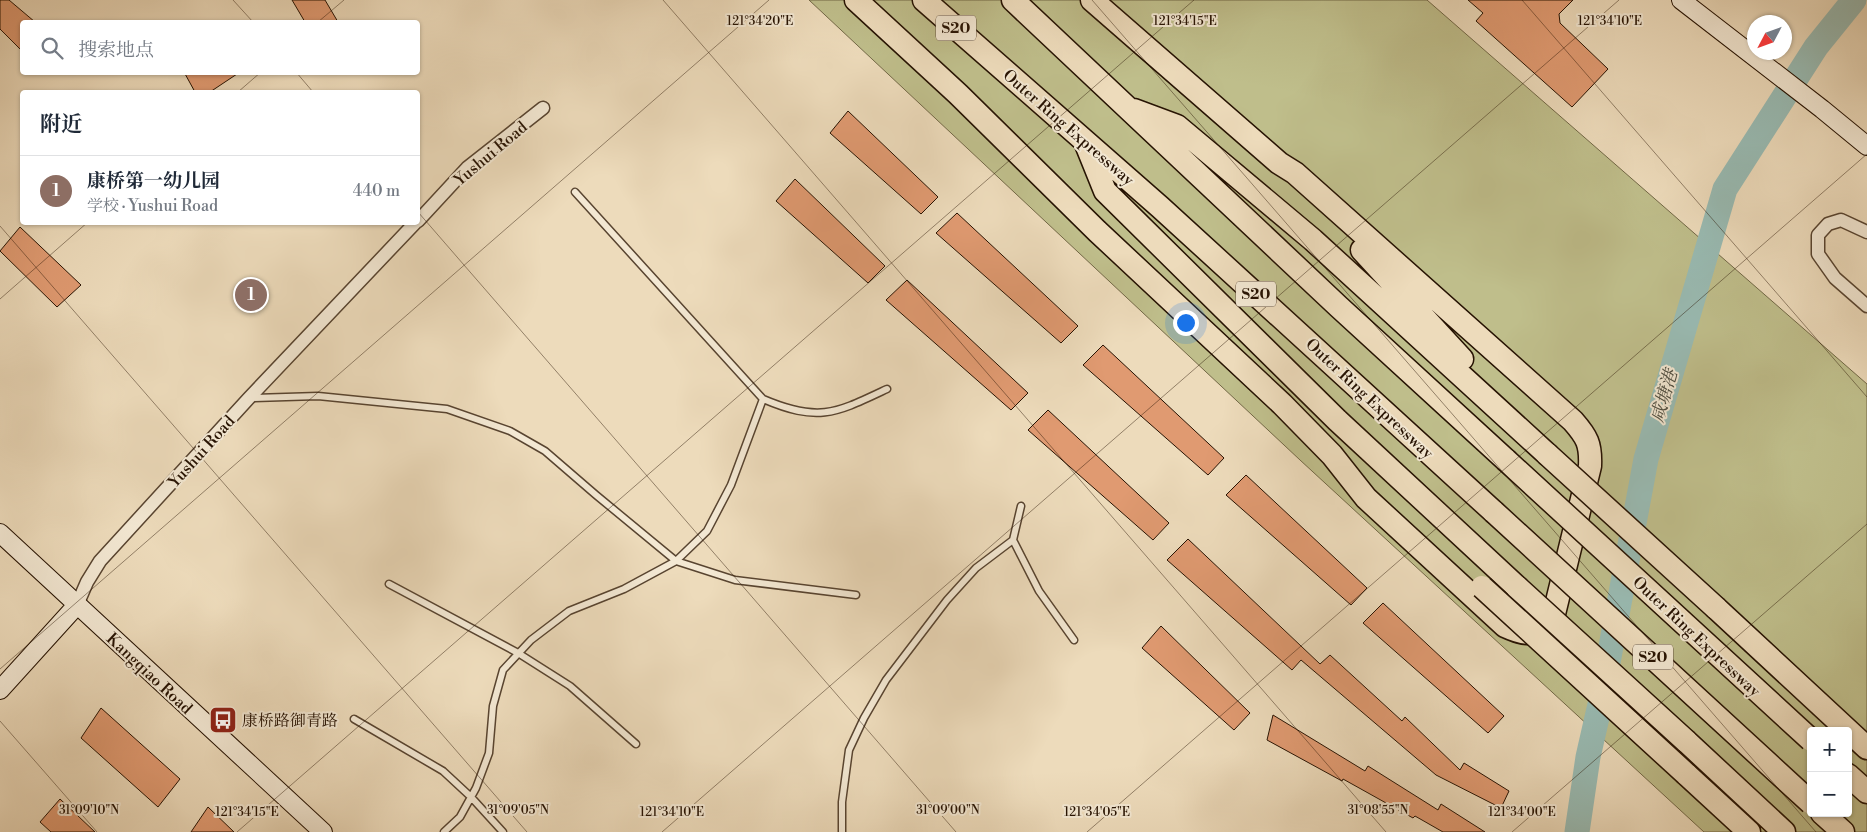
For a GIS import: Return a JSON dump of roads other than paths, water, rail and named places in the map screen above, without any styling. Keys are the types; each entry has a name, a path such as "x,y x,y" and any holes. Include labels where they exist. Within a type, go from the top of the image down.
{"highway":[{"path":"856,0 958,94 1104,237 1282,404 1332,455 1366,498 1505,626 1522,634 1542,630 1553,618 1590,466 1591,449 1585,434 1573,421 1303,180 1279,164 1092,0"},
{"name":"Outer Ring Expressway","path":"924,0 1214,256 1807,799"},
{"name":"Outer Ring Expressway","path":"1013,0 1325,294 1807,736"},
{"path":"1126,108 1177,126 1313,240 1867,748"},
{"path":"1085,141 1105,191 1304,388 1407,486 1784,832"},
{"path":"1279,164 1291,179 1357,244 1462,359 1486,398"},
{"path":"1304,388 1367,481"},
{"path":"1332,455 1367,481 1749,832"},
{"path":"1852,779 1867,792"},
{"path":"1826,817 1843,832"}],"main road":[{"path":"1681,0 1822,108 1867,146"},
{"name":"Kangqiao Road","path":"0,534 323,832"},
{"name":"Yushui Road","path":"0,690 77,605"}],"street":[{"name":"Yushui Road","path":"420,219 467,168 543,108"},
{"path":"1867,232 1841,220 1828,224 1818,235 1818,254 1835,278 1867,306"},
{"name":"Yushui Road","path":"77,605 86,582 100,561 249,398 414,225"}],"lane":[{"path":"575,192 763,399 787,409 818,414 842,410 887,389"},
{"path":"249,398 318,396 447,409 510,431 545,451 596,496 676,561 735,580 856,595"},
{"path":"444,832 460,816 490,753 493,706 503,670 531,640 569,611 624,589 676,561 707,531 731,485 763,399"},
{"path":"842,832 842,802 849,750 864,718 882,687 947,600 976,568 1013,540 1021,506"},
{"path":"1013,540 1039,591 1074,640"},
{"path":"388,584 518,654 570,686 636,744"},
{"path":"354,719 443,771 503,832"}],"waterway":[{"name":"咸塘港","path":"1577,832 1588,757 1601,700 1646,459 1725,189 1816,47 1854,0"}],"place":[{"name":"康桥第一幼儿园","path":"251,295"},
{"name":"康桥路御青路","path":"223,720"}]}
